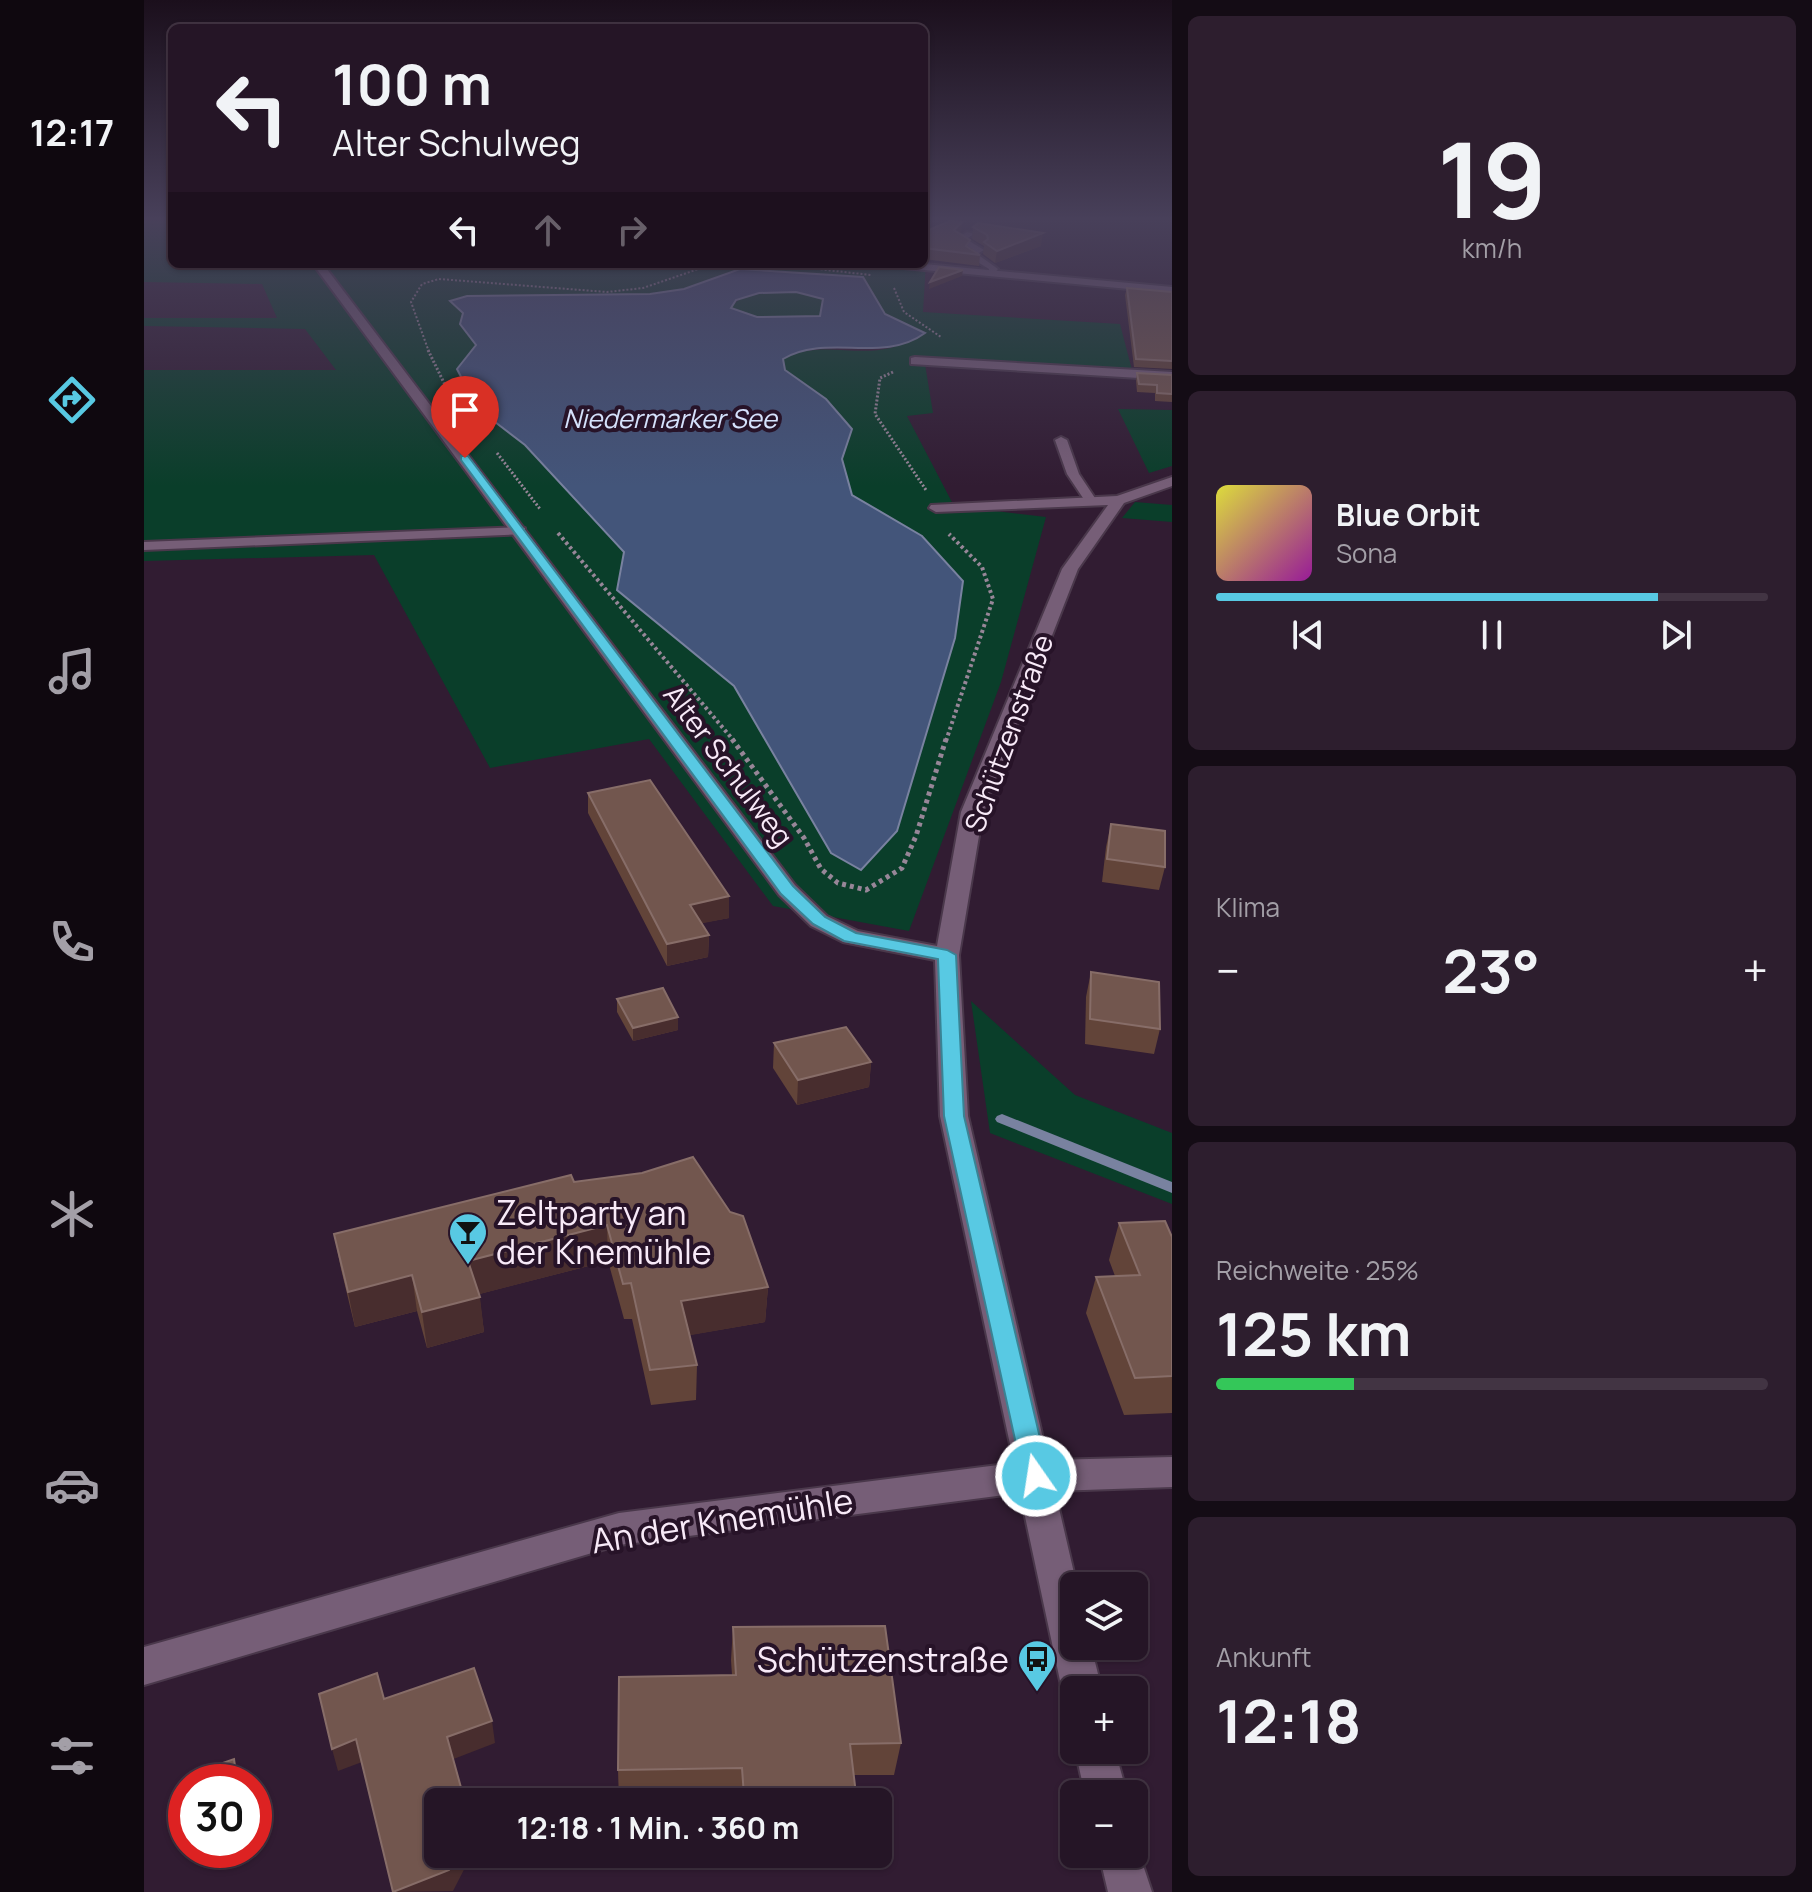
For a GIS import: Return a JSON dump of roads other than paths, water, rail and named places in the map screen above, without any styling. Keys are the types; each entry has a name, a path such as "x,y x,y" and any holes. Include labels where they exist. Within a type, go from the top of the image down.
{"street":[{"name":"Alter Schulweg","path":"352,309 787,890 819,921 851,937 947,955"},
{"path":"915,361 1172,376"},
{"path":"936,508 1119,500 1172,481"},
{"name":"Schützenstraße","path":"1079,1676 954,1116 947,955 972,812 1070,569 1119,500"},
{"name":"An der Knemühle","path":"144,1666 619,1529 1036,1476 1172,1472"},
{"path":"1124,1868 1130,1892"}],"lane":[{"path":"1061,440 1073,474 1091,501"},
{"path":"144,546 520,531"}],"water":[{"name":"Niedermarker See","path":"459,309 735,309 757,317 820,316 821,309 882,309 885,314 925,333 909,342 891,346 817,348 783,359 785,370 826,399 852,429 842,459 852,495 922,536 963,581 955,638 897,831 861,870 831,853 734,686 617,590 624,552 525,445 477,408 457,369 476,345 460,324 463,313"}],"waterway":[{"path":"1002,1119 1172,1188"}],"place":[{"name":"Zeltparty an der Knemühle","path":"468,1266"},
{"name":"Schützenstraße","path":"1037,1693"}]}
